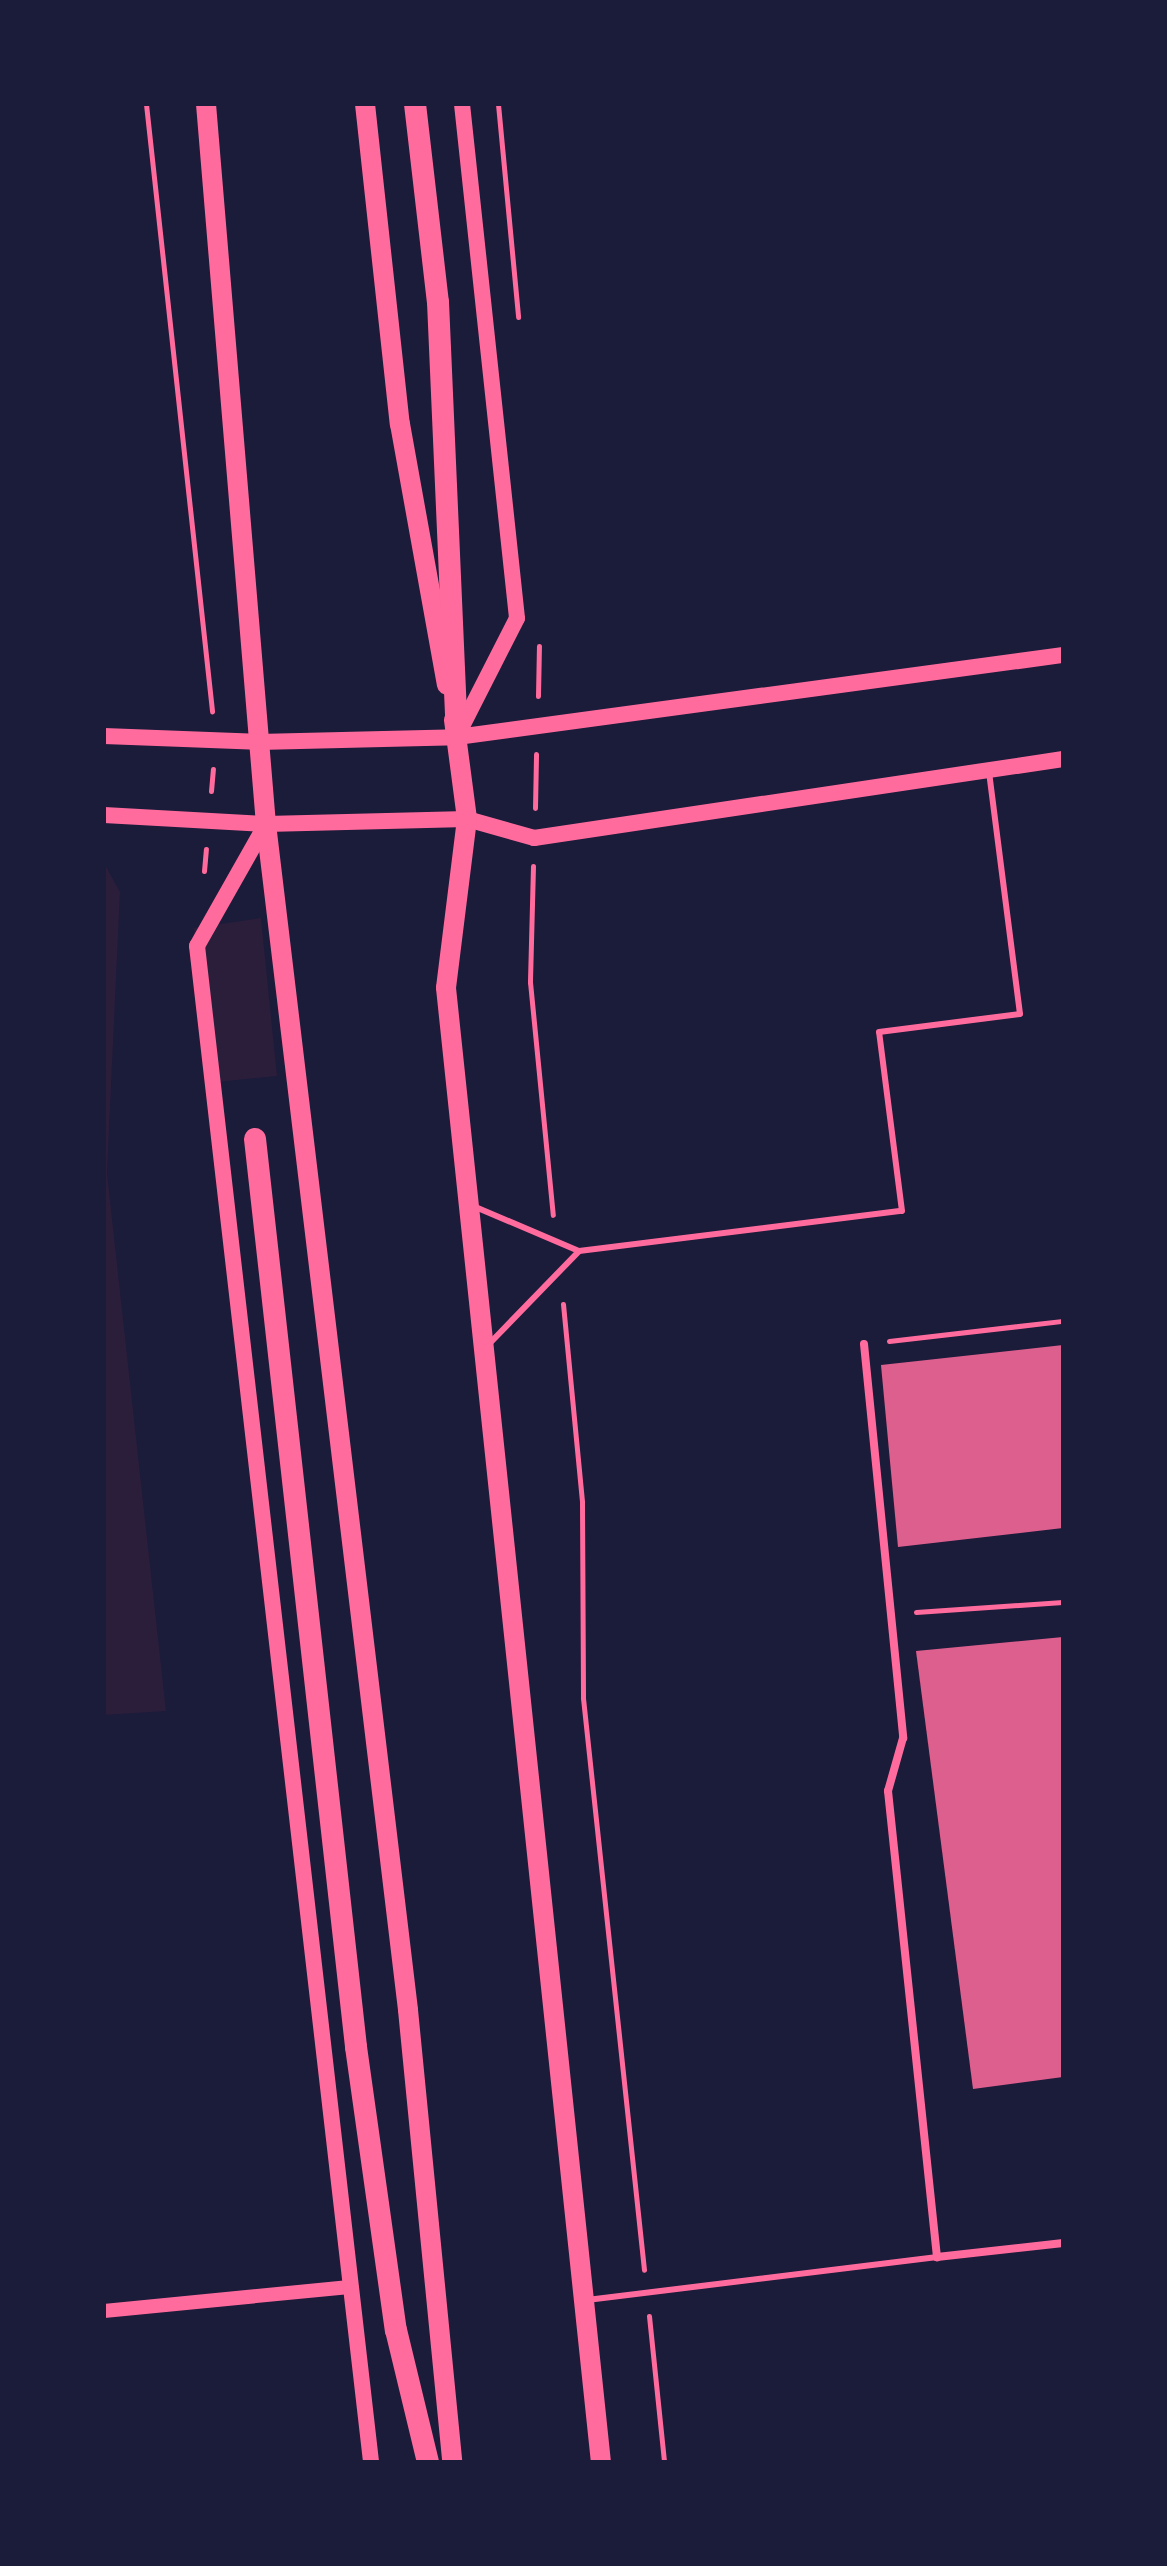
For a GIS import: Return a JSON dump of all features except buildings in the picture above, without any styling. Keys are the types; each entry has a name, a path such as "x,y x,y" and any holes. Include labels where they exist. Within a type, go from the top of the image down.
{"highway":[{"path":"415,104 438,302 457,737"},
{"path":"255,1139 356,2047 396,2330 428,2462"}],"main road":[{"path":"206,104 266,824 408,2010 452,2462"},
{"path":"365,104 400,424 457,737 467,819 446,988 601,2462"},
{"path":"457,737 517,618 462,104"},
{"path":"104,736 258,742 457,737 1063,655"},
{"path":"104,815 266,824 467,819 534,838 1063,759"},
{"path":"266,824 197,946 347,2287 371,2462"}],"street":[{"path":"864,1344 903,1738 888,1791 937,2257 1063,2243"},
{"path":"104,2311 347,2287"}],"lane":[{"path":"469,1205 579,1251 902,1211 879,1032 1020,1014 989,771"},
{"path":"484,1349 579,1251"},
{"path":"584,2300 937,2257"}],"path":[{"path":"146,104 216,740 203,883"},
{"path":"864,1344 1063,1321"},
{"path":"891,1614 1063,1602"}],"shaded area":[{"path":"104,863 120,892 107,1173 166,1711 104,1715"},
{"path":"261,918 277,1076 207,1083 194,928"}]}
